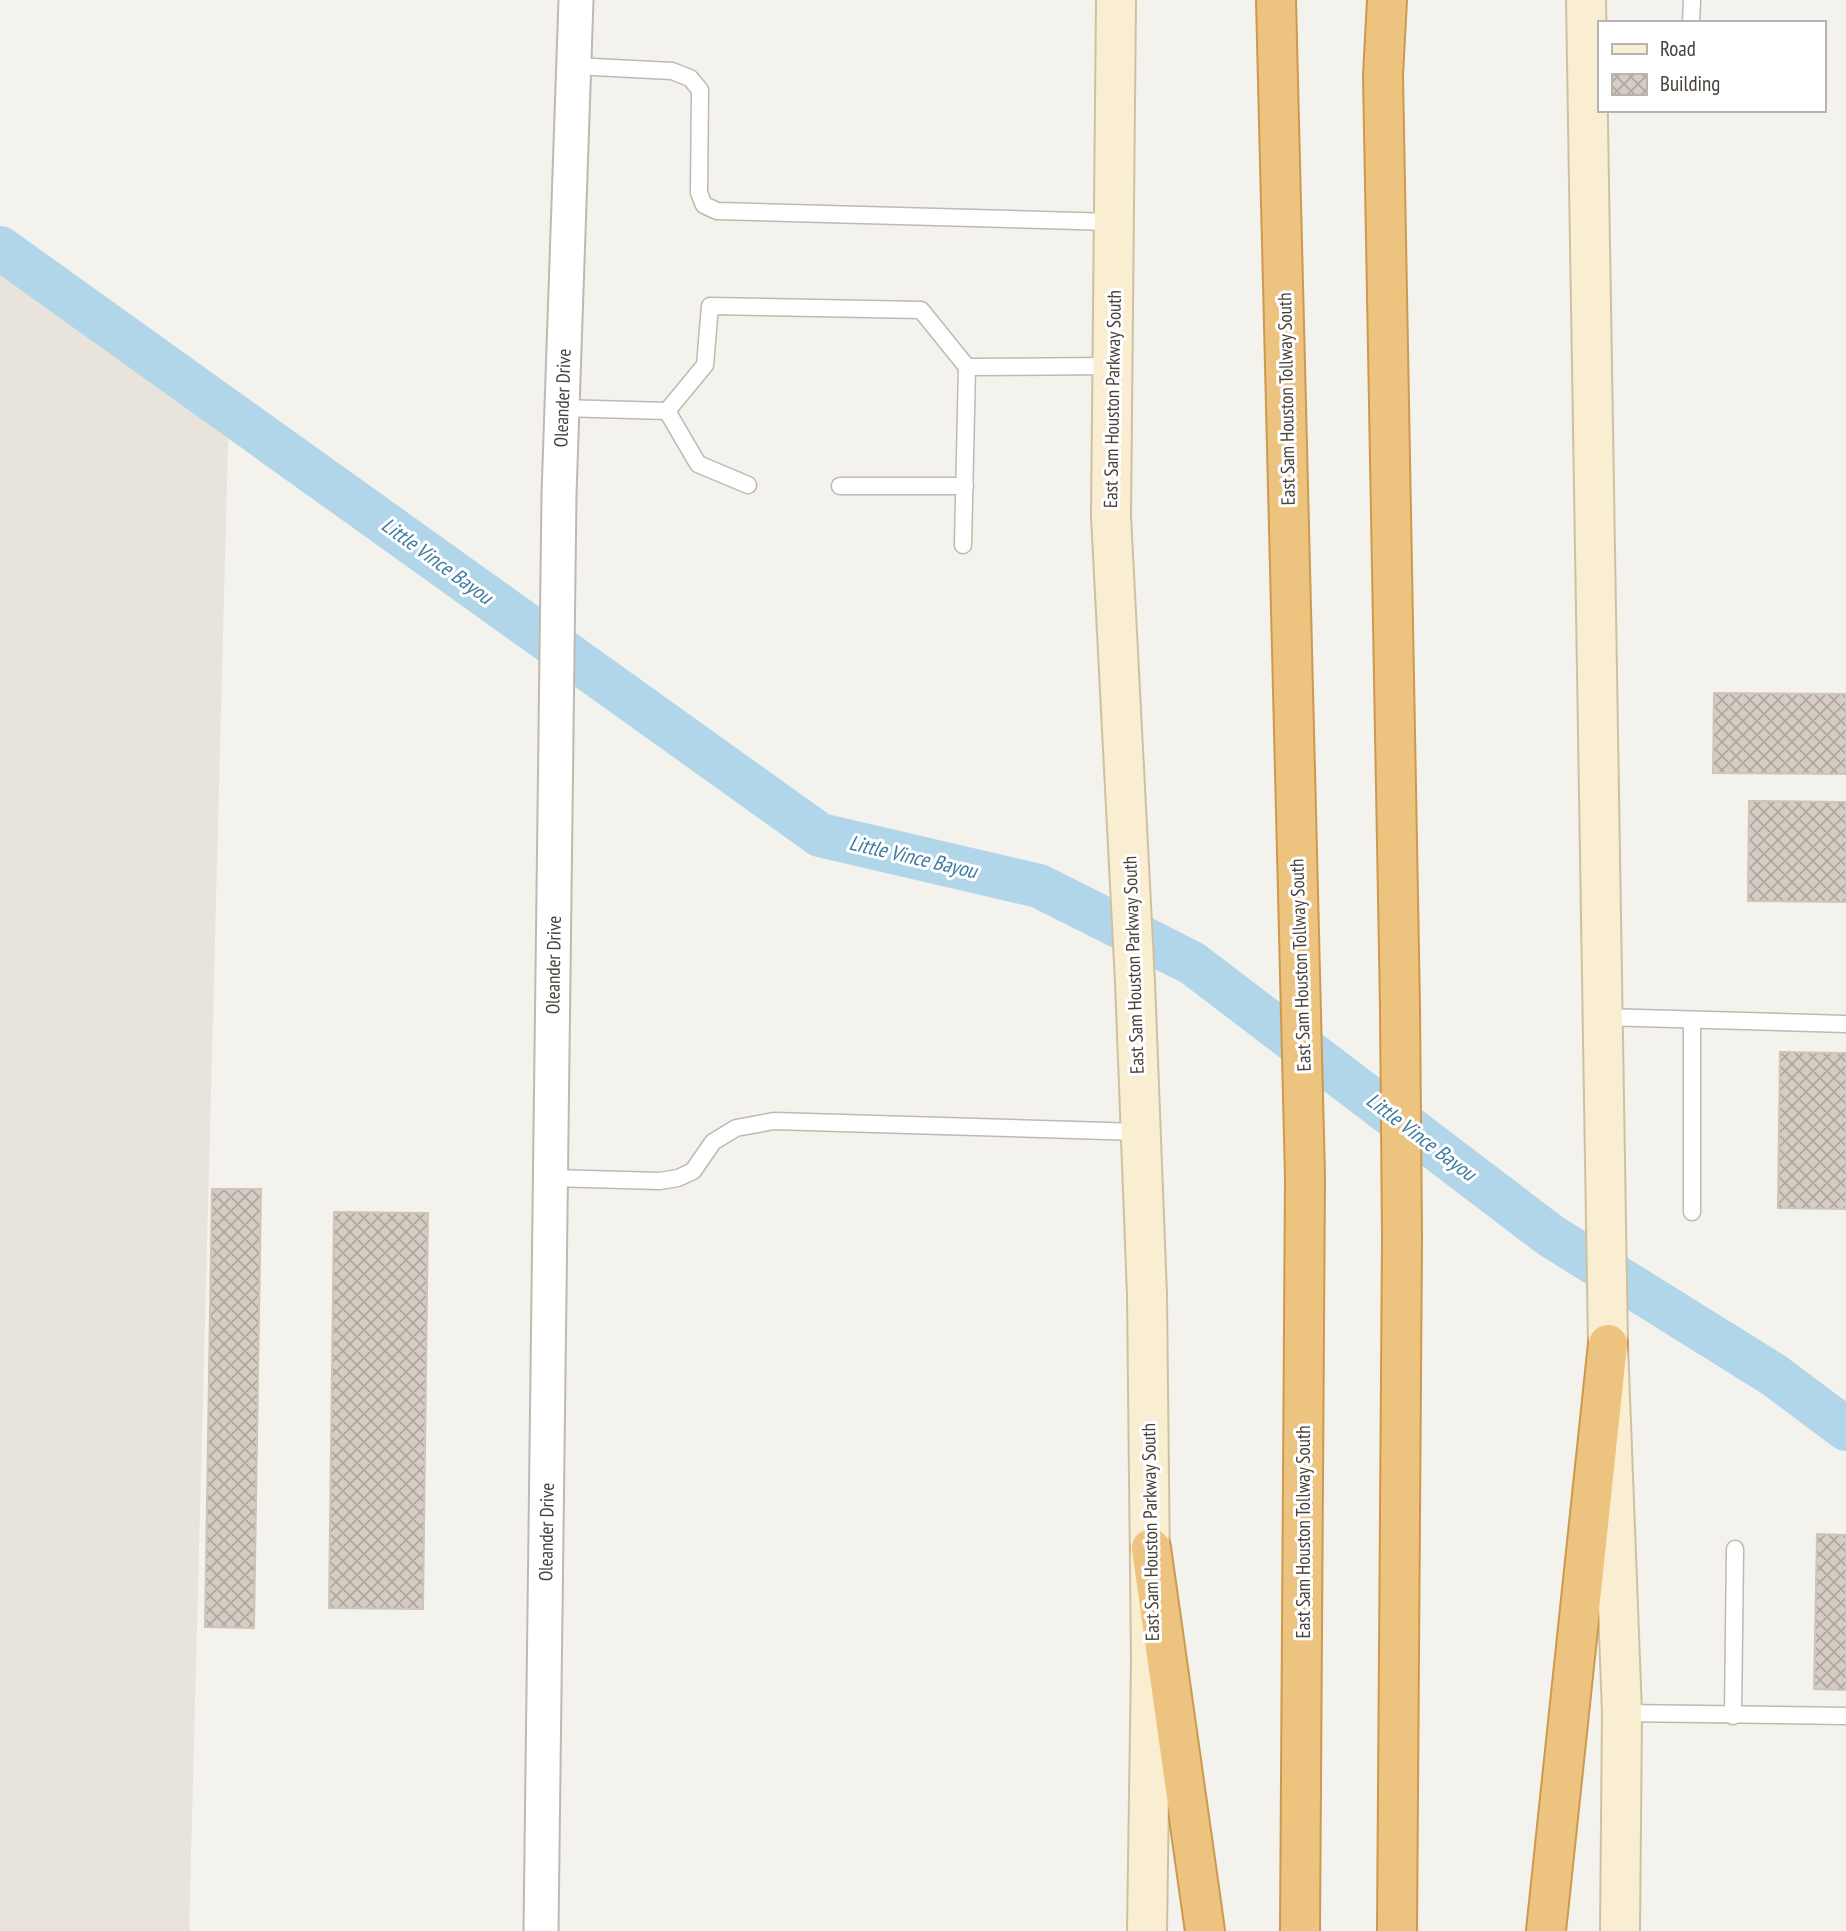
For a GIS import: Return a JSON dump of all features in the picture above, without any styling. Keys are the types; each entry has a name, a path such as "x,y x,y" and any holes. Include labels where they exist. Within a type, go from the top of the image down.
{"highway":[{"name":"East Sam Houston Tollway South","path":"1276,0 1305,1177 1300,1931"},
{"path":"1387,0 1383,75 1402,1238 1397,1931"},
{"path":"1545,1931 1608,1345"},
{"path":"1151,1548 1205,1931"}],"main road":[{"name":"East Sam Houston Parkway South","path":"1116,0 1111,516 1135,982 1147,1295 1151,1548 1147,1931"},
{"path":"1591,24 1605,1218 1622,1713 1620,1931"}],"street":[{"name":"Oleander Drive","path":"541,1931 559,495 576,0"}],"lane":[{"path":"1691,21 1692,0"},
{"path":"574,66 672,71 690,78 700,90 699,193 704,205 717,211 1114,222"},
{"path":"667,411 705,365 710,306 921,310 967,367 963,545"},
{"path":"967,367 1112,366"},
{"path":"561,408 667,411"},
{"path":"667,411 698,464 748,485"},
{"path":"840,486 965,486"},
{"path":"1603,1017 1846,1024"},
{"path":"1692,1020 1692,1212"},
{"path":"551,1178 660,1181 678,1178 693,1171 713,1142 736,1128 774,1121 1140,1132"},
{"path":"1732,1716 1735,1549"},
{"path":"1622,1713 1846,1716"}],"shaded area":[{"path":"0,245 229,405 189,1931 0,1931"}],"building":[{"path":"1714,693 1846,694 1846,774 1713,773"},
{"path":"1749,801 1846,802 1846,902 1748,901"},
{"path":"1780,1052 1846,1053 1846,1209 1778,1208"},
{"path":"212,1189 261,1189 254,1628 205,1627"},
{"path":"334,1212 428,1213 423,1609 329,1608"},
{"path":"1817,1534 1846,1535 1846,1690 1814,1689"}],"waterway":[{"name":"Little Vince Bayou","path":"0,248 820,835 1039,886 1192,963 1551,1236 1774,1375 1846,1429"}]}
